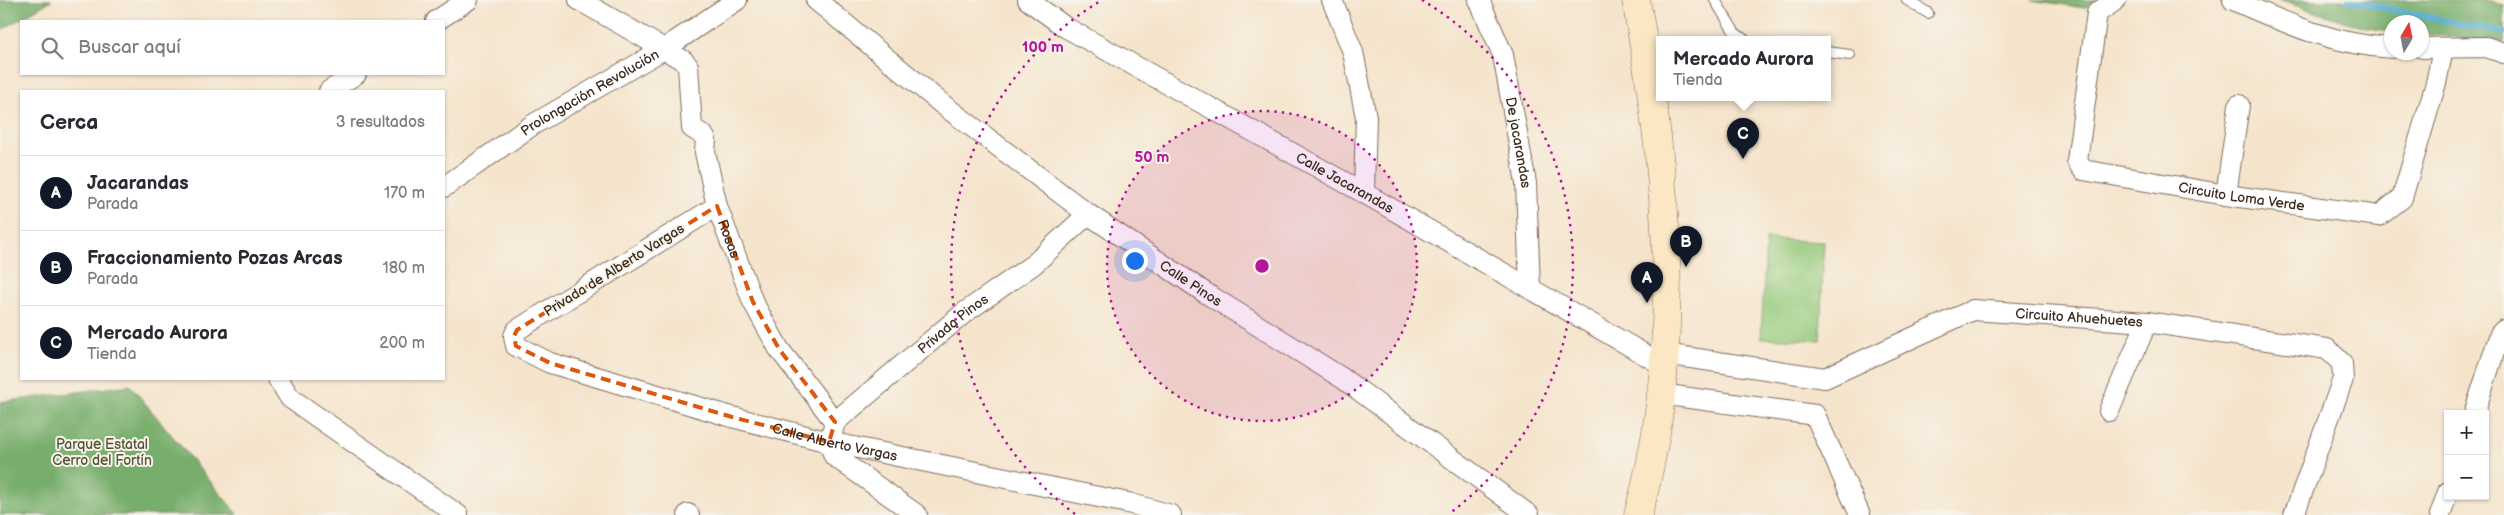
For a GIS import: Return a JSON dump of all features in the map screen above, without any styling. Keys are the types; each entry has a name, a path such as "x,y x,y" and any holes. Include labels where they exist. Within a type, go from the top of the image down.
{"main road":[{"path":"1636,0 1650,79 1666,235 1663,360 1660,394 1654,447 1638,515"}],"street":[{"path":"438,20 468,0"},
{"name":"Rosas","path":"579,0 684,61 690,72 692,128 703,135 706,140 705,152 717,206 753,302 779,349 835,422"},
{"name":"Calle Pinos","path":"816,0 942,104 1088,214 1204,292 1342,378 1529,515"},
{"name":"Calle Jacarandas","path":"1028,0 1064,27 1364,193 1530,289 1663,360"},
{"path":"1332,0 1353,52 1366,117 1364,193"},
{"name":"De jacarandas","path":"1479,0 1503,55 1526,183 1530,289"},
{"name":"Circuito Loma Verde","path":"2116,0 2097,13 2077,161 2083,170 2226,195 2379,216 2402,198 2436,83 2443,49"},
{"path":"2233,0 2292,26 2339,42 2384,47"},
{"name":"Prolongación Revolución","path":"445,186 534,124 664,49 728,1"},
{"path":"2429,48 2486,48 2504,53"},
{"path":"331,90 354,75"},
{"path":"2226,195 2239,104"},
{"name":"Privada de Alberto Vargas","path":"514,336 517,330 717,206"},
{"name":"Privada Pinos","path":"835,422 964,314 1034,264 1088,214"},
{"name":"Circuito Ahuehuetes","path":"1663,360 1825,378 1973,310 2147,322 2328,349 2342,362 2343,379 2294,515"},
{"path":"2110,412 2147,322"},
{"path":"2475,410 2500,334 2504,330"},
{"name":"Calle Alberto Vargas","path":"514,336 516,346 550,363 732,417 829,442 1134,509 1171,515"},
{"path":"279,380 290,398 458,515"},
{"path":"1660,394 1815,415 1860,515"},
{"path":"835,422 829,442 834,456 917,515"},
{"path":"2440,515 2445,500"}],"lane":[{"path":"1715,0 1735,33 1739,36"},
{"path":"1907,0 1928,13"},
{"path":"1831,53 1850,55"}],"highlighted area":[{"path":"717,206 753,302 779,349 835,422 829,442 732,417 550,363 516,346 514,336 517,330"}],"green space":[{"path":"0,0 52,0 0,31"},
{"path":"2032,0 2098,0 2084,8"},
{"path":"2279,0 2481,0 2504,5 2504,42 2429,35 2429,15 2384,15 2384,30 2365,28"},
{"path":"1766,239 1824,242 1820,340 1761,338"},
{"name":"Parque Estatal Cerro del Fortín","path":"130,385 238,515 0,515 0,402"}],"waterway":[{"path":"2348,0 2504,33"}],"place":[{"name":"Mercado Aurora","path":"1743,159"},
{"name":"Fraccionamiento Pozas Arcas","path":"1686,267"},
{"name":"Jacarandas","path":"1647,303"}]}
